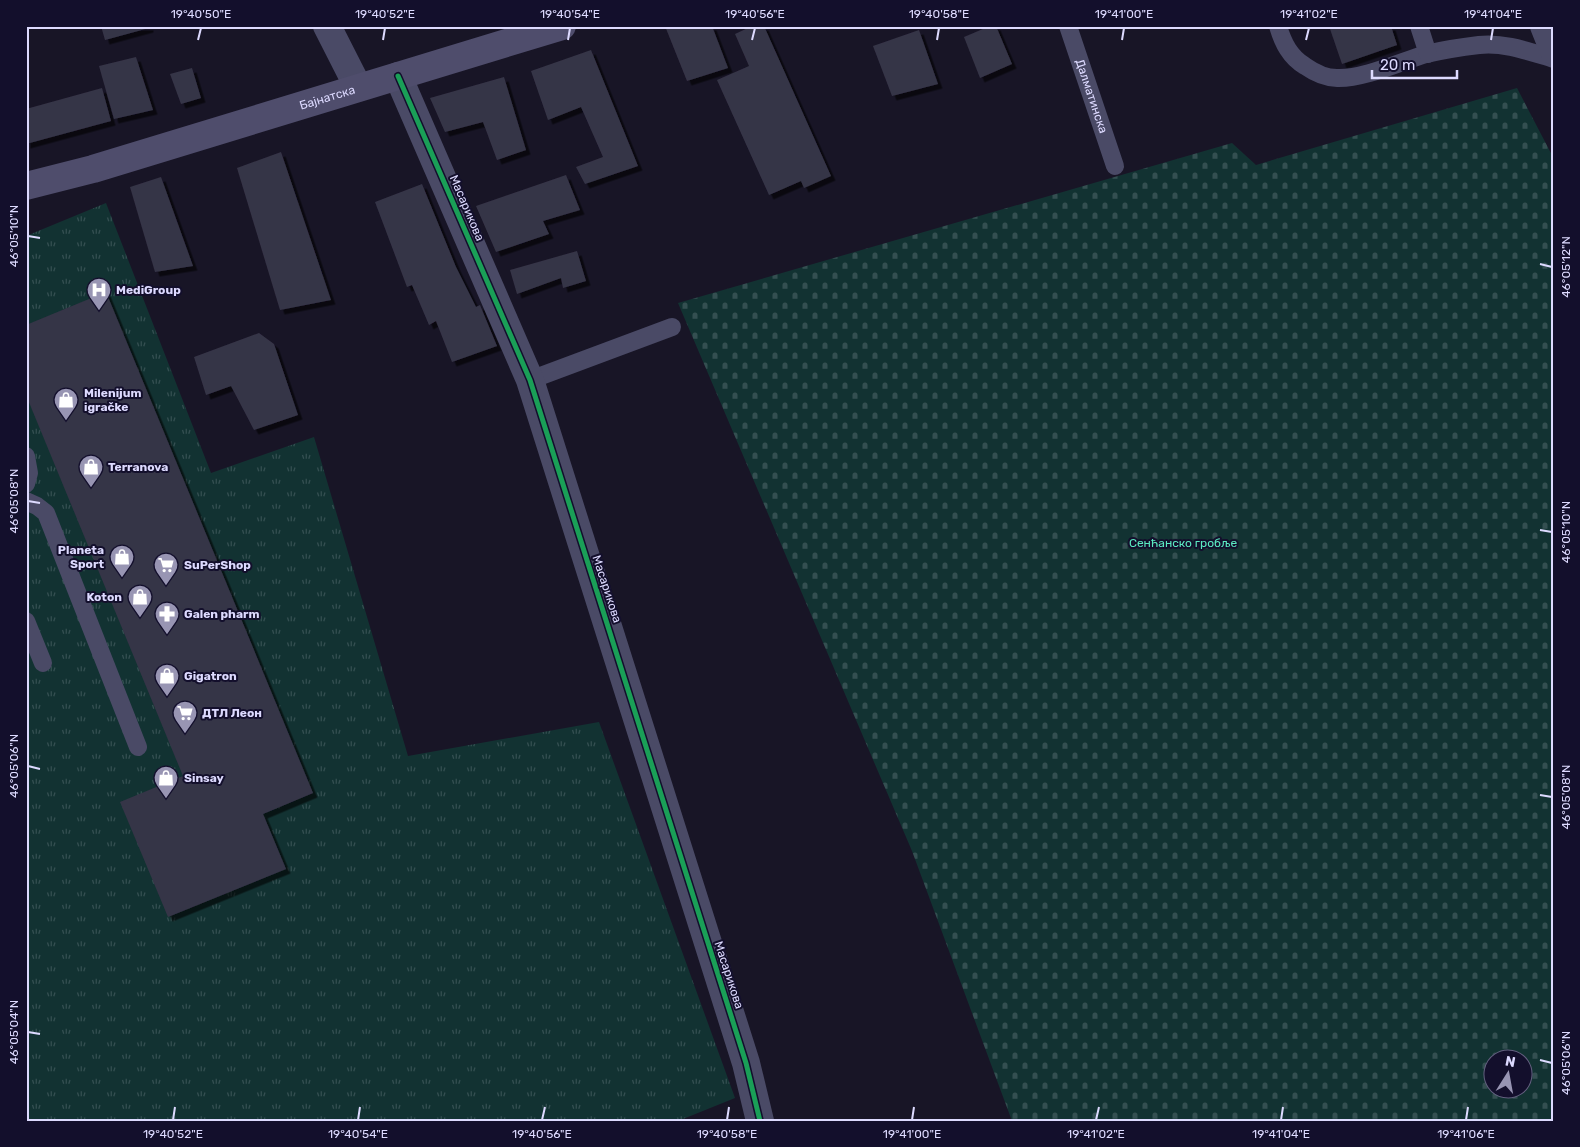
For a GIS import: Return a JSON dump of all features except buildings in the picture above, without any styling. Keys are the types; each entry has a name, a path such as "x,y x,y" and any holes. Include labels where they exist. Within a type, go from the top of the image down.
{"main road":[{"name":"Бајнатска","path":"26,186 93,169 562,26"},
{"name":"Бајнатска","path":"26,195 93,169"}],"street":[{"path":"327,26 358,87"},
{"path":"1544,26 1554,51"},
{"name":"Масарикова","path":"398,76 530,380 746,1063 760,1121"}],"lane":[{"name":"Далматинска","path":"1068,26 1115,166"},
{"path":"1278,26 1282,40 1299,62 1313,72 1327,77 1357,76 1428,54 1479,45 1494,44 1554,59"},
{"path":"1419,26 1428,54"},
{"path":"530,380 672,327"},
{"path":"26,456 29,473 26,484"},
{"path":"26,501 37,506 46,514 138,747"},
{"path":"26,621 43,663"}],"green space":[{"name":"Сенћанско гробље","path":"1517,88 1554,159 1554,1121 1012,1121 912,851 678,303 1232,143 1256,165"},
{"path":"106,203 211,473 314,437 408,756 599,722 735,1098 678,1121 26,1121 26,236"}],"cycle path":[{"path":"398,76 530,380 746,1063 760,1121"}],"place":[{"name":"MediGroup","path":"99,311"},
{"name":"Milenijum igračke","path":"66,421"},
{"name":"Terranova","path":"91,488"},
{"name":"Planeta Sport","path":"122,578"},
{"name":"SuPerShop","path":"166,586"},
{"name":"Koton","path":"140,618"},
{"name":"Galen pharm","path":"167,635"},
{"name":"Gigatron","path":"167,697"},
{"name":"ДТЛ Леон","path":"185,734"},
{"name":"Sinsay","path":"166,799"}]}
